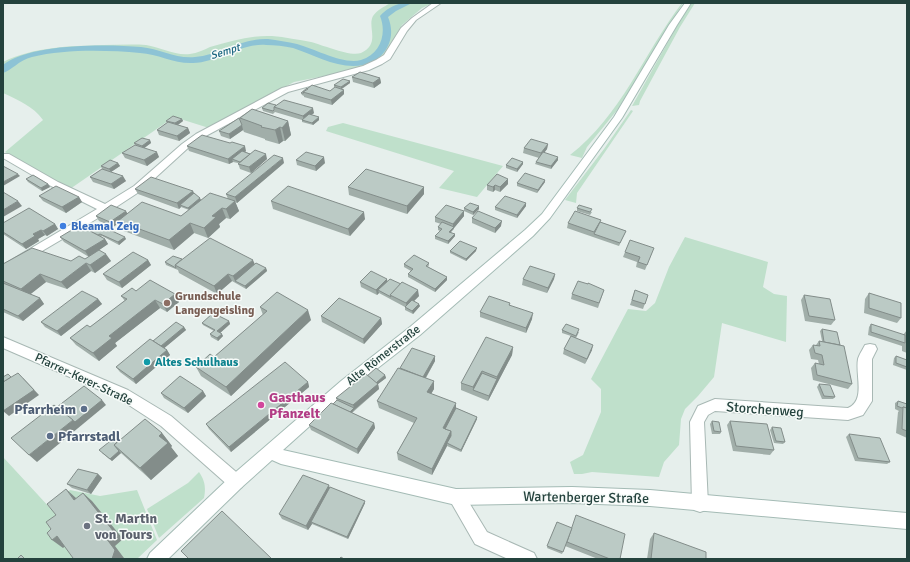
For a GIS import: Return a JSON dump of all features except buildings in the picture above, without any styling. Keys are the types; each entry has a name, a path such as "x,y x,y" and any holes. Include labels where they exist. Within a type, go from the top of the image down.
{"street":[{"path":"3,270 106,209 149,180 185,146 199,136 285,90 366,68 387,56 404,30 414,19 424,10 438,3"},
{"name":"Alte Römerstraße","path":"156,559 236,482 346,385 415,331 529,233 546,216 600,143 637,88 673,25 688,3"},
{"path":"6,156 40,177 106,209"},
{"name":"Pfarrer-Kerer-Straße","path":"4,344 123,394 166,421 236,482"},
{"name":"Storchenweg","path":"700,504 697,422 699,412 705,408 715,405 848,414 858,410 865,401 865,359 870,349"},
{"name":"Wartenberger Straße","path":"270,452 281,457 456,497 572,495 650,498 700,504 907,521"},
{"path":"456,497 481,538 528,559"}],"green space":[{"path":"390,3 433,3 422,8 402,25 385,54 367,67 346,70 344,72 294,82 209,128 174,117 70,189 5,152 43,120 30,107 3,93 3,62 15,57 52,48 124,45 146,45 173,53 190,54 249,37 264,36 282,37 311,42 356,54 361,53 370,45 372,40 371,25 373,16"},
{"path":"682,3 618,109 587,147 582,158 570,155 604,122 618,103 668,22"},
{"path":"692,3 695,3 680,27 639,105 632,106 681,19"},
{"path":"631,110 633,111 577,193 576,203 565,200 604,149"},
{"path":"343,123 503,166 477,197 439,188 454,171 326,131 328,127"},
{"path":"685,237 768,262 763,287 774,294 787,296 786,342 722,323 714,377 685,409 681,419 679,445 664,462 659,477 592,472 574,474 570,462 583,455 601,412 601,389 591,379 628,309 646,311 655,303 669,267"},
{"path":"3,457 50,508 70,490 100,496 137,490 157,540 137,559 3,559"},
{"path":"199,472 203,478 205,491 204,498 159,538 147,509 188,483"}],"waterway":[{"name":"Sempt","path":"3,70 20,58 46,52 129,49 148,51 180,59 194,60 203,59 247,43 257,42 291,45 328,58 345,62 361,63 371,59 384,46 388,35 387,23 384,16 393,9 408,3"}],"place":[{"name":"Bleamal Zeig","path":"63,226"},
{"name":"Grundschule Langengeisling","path":"167,303"},
{"name":"Altes Schulhaus","path":"147,362"},
{"name":"Gasthaus Pfanzelt","path":"261,405"},
{"name":"Pfarrheim","path":"84,409"},
{"name":"Pfarrstadl","path":"50,436"},
{"name":"St. Martin von Tours","path":"87,526"}]}
